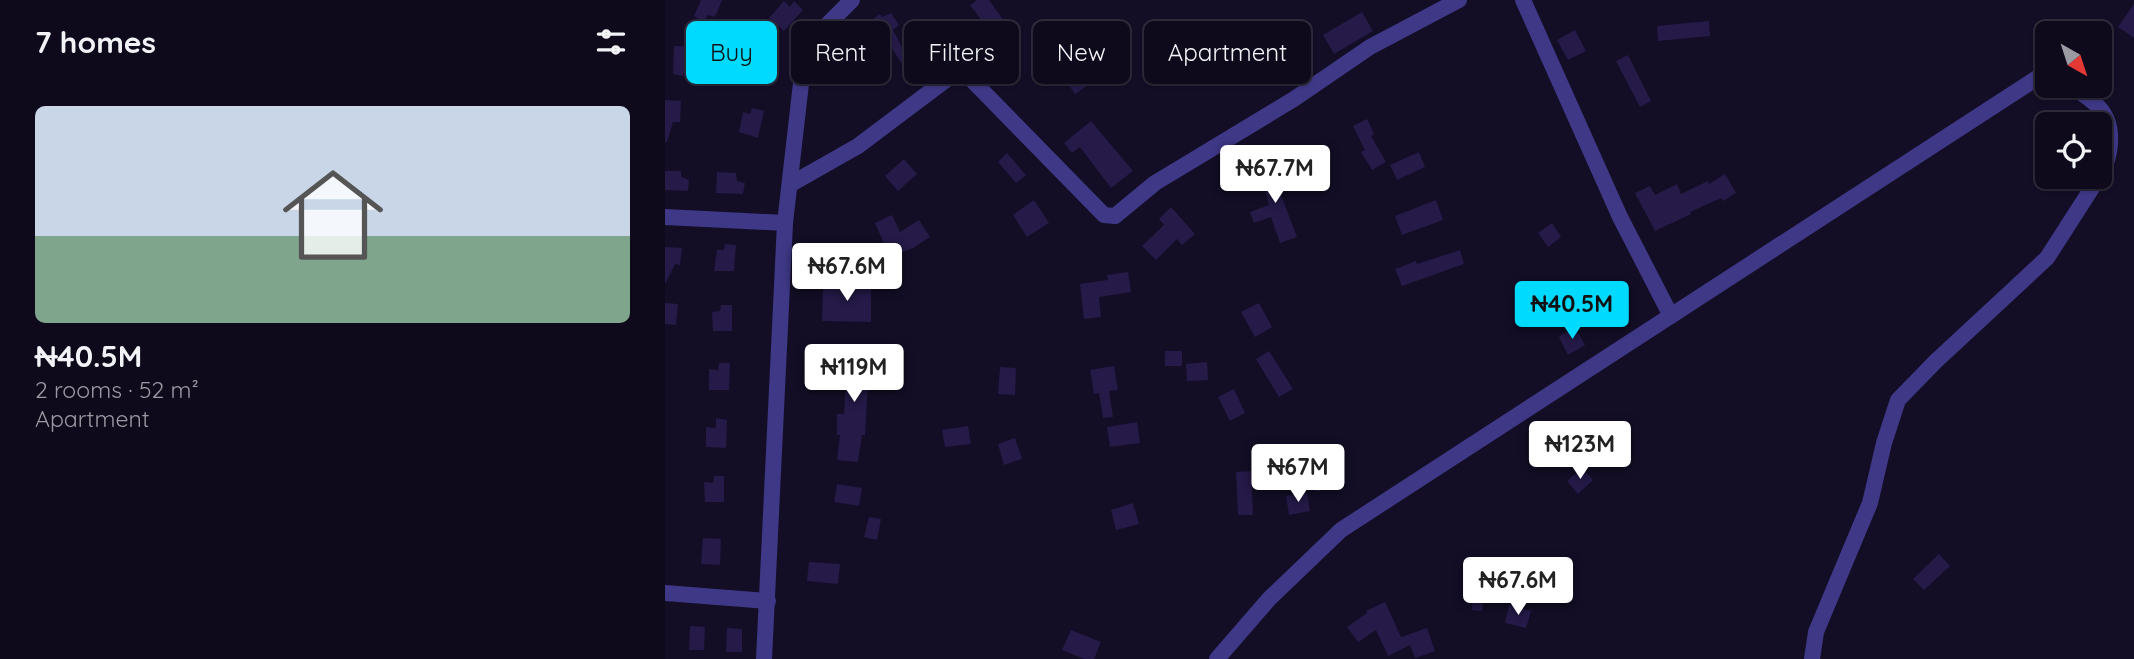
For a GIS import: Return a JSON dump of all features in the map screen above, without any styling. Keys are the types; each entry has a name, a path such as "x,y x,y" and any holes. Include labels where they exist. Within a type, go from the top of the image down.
{"street":[{"path":"764,659 785,223 803,66 828,24 852,0"},
{"path":"791,184 857,146 961,71 1104,215 1115,216 1155,183 1294,99 1370,47 1459,0"},
{"path":"1523,0 1620,217 1671,316"},
{"path":"1217,659 1269,599 1341,530 2035,79"},
{"path":"2086,98 2102,112"},
{"path":"1812,659 1816,632 1870,503 1884,443 1898,400 2047,258 2091,189"},
{"path":"665,217 785,223"},
{"path":"665,593 768,601"}],"building":[{"path":"701,0 722,0 715,17 708,15 702,21 694,16"},
{"path":"977,0 989,0 1004,21 982,21 970,5"},
{"path":"784,1 790,7 794,1 803,10 784,31 777,25 777,21 769,18"},
{"path":"2134,4 2134,38 2118,27"},
{"path":"1362,12 1373,31 1334,54 1323,35"},
{"path":"891,13 899,25 893,30 904,51 904,67 890,45 890,21 870,21 880,14 882,17"},
{"path":"1709,21 1710,36 1658,41 1657,26"},
{"path":"1575,30 1586,51 1568,60 1557,40"},
{"path":"674,46 686,46 686,68 683,76 673,74"},
{"path":"1628,55 1651,101 1640,107 1616,61"},
{"path":"1068,84 1090,84 1075,94"},
{"path":"665,100 681,101 680,122 673,122 667,142 665,142"},
{"path":"752,108 764,111 758,138 739,132 743,112 750,114"},
{"path":"1367,119 1374,134 1371,136 1386,162 1372,170 1361,152 1365,150 1353,126"},
{"path":"1091,121 1133,171 1111,188 1080,147 1072,153 1064,143"},
{"path":"1419,152 1425,167 1397,180 1390,165"},
{"path":"1007,153 1026,175 1016,183 998,162"},
{"path":"904,159 917,174 898,191 885,176"},
{"path":"1276,163 1282,186 1278,187 1297,237 1280,243 1271,217 1254,223 1250,212 1269,205 1258,168"},
{"path":"665,171 681,171 681,177 689,180 688,191 665,190"},
{"path":"717,172 736,173 737,181 745,183 743,194 716,193"},
{"path":"1725,174 1736,193 1723,201 1721,198 1690,212 1691,214 1655,231 1635,193 1650,186 1655,195 1677,184 1681,194 1708,181 1709,184"},
{"path":"1034,200 1049,223 1027,237 1013,215"},
{"path":"1436,200 1443,220 1402,235 1395,216"},
{"path":"1171,207 1195,234 1182,245 1177,239 1156,260 1142,246 1164,225 1159,219"},
{"path":"892,215 900,232 919,220 930,237 913,248 890,257 875,223"},
{"path":"1552,223 1561,237 1548,247 1538,233"},
{"path":"725,244 736,245 734,271 714,271 717,250 724,250"},
{"path":"665,247 682,248 680,265 675,264 665,284"},
{"path":"1460,250 1464,264 1402,286 1395,269"},
{"path":"1128,272 1131,292 1099,297 1101,317 1084,319 1080,284 1108,280 1107,275"},
{"path":"823,284 871,285 871,322 822,321"},
{"path":"1618,292 1630,307 1613,322 1601,307"},
{"path":"665,303 678,304 676,325 665,324"},
{"path":"1259,303 1272,327 1255,337 1241,312"},
{"path":"721,305 732,305 732,331 713,331 712,312 720,311"},
{"path":"1575,327 1585,345 1568,355 1559,337"},
{"path":"848,346 870,346 865,435 862,435 858,462 837,460 840,435 837,435 837,414 844,414"},
{"path":"1165,351 1182,351 1182,366 1165,366"},
{"path":"1269,351 1293,389 1279,397 1256,359"},
{"path":"1207,362 1208,380 1187,381 1186,364"},
{"path":"719,363 730,363 729,390 709,390 709,369 718,370"},
{"path":"1114,366 1118,390 1109,391 1113,417 1103,418 1099,393 1094,394 1090,370"},
{"path":"1000,367 1016,368 1015,395 998,394"},
{"path":"1234,389 1245,413 1230,421 1218,397"},
{"path":"716,418 727,420 726,448 706,447 706,427 716,428"},
{"path":"1137,422 1140,443 1110,447 1107,427"},
{"path":"968,426 971,444 945,447 942,430"},
{"path":"1015,438 1022,459 1004,465 998,444"},
{"path":"1326,468 1333,486 1316,492 1309,475"},
{"path":"1582,468 1593,480 1578,494 1567,481"},
{"path":"1251,471 1253,515 1238,515 1236,472"},
{"path":"714,476 724,476 724,502 705,502 704,482 713,483"},
{"path":"837,484 862,488 859,506 834,502"},
{"path":"1307,493 1310,511 1289,515 1286,496"},
{"path":"1133,503 1139,524 1116,530 1111,510"},
{"path":"869,517 881,519 877,540 864,537"},
{"path":"703,538 721,539 720,565 701,564"},
{"path":"1939,554 1950,566 1924,590 1913,579"},
{"path":"809,562 840,564 838,584 807,581"},
{"path":"1483,581 1487,590 1484,591 1482,611 1472,610 1473,595 1467,598 1464,589"},
{"path":"1385,602 1401,637 1427,628 1435,651 1415,658 1410,645 1388,656 1376,630 1358,642 1347,627 1367,613 1366,611"},
{"path":"1509,605 1531,611 1526,628 1505,623"},
{"path":"690,626 705,627 704,650 689,650"},
{"path":"727,628 742,629 742,652 726,652"},
{"path":"1071,630 1101,642 1094,659 1084,659 1062,650"}]}
